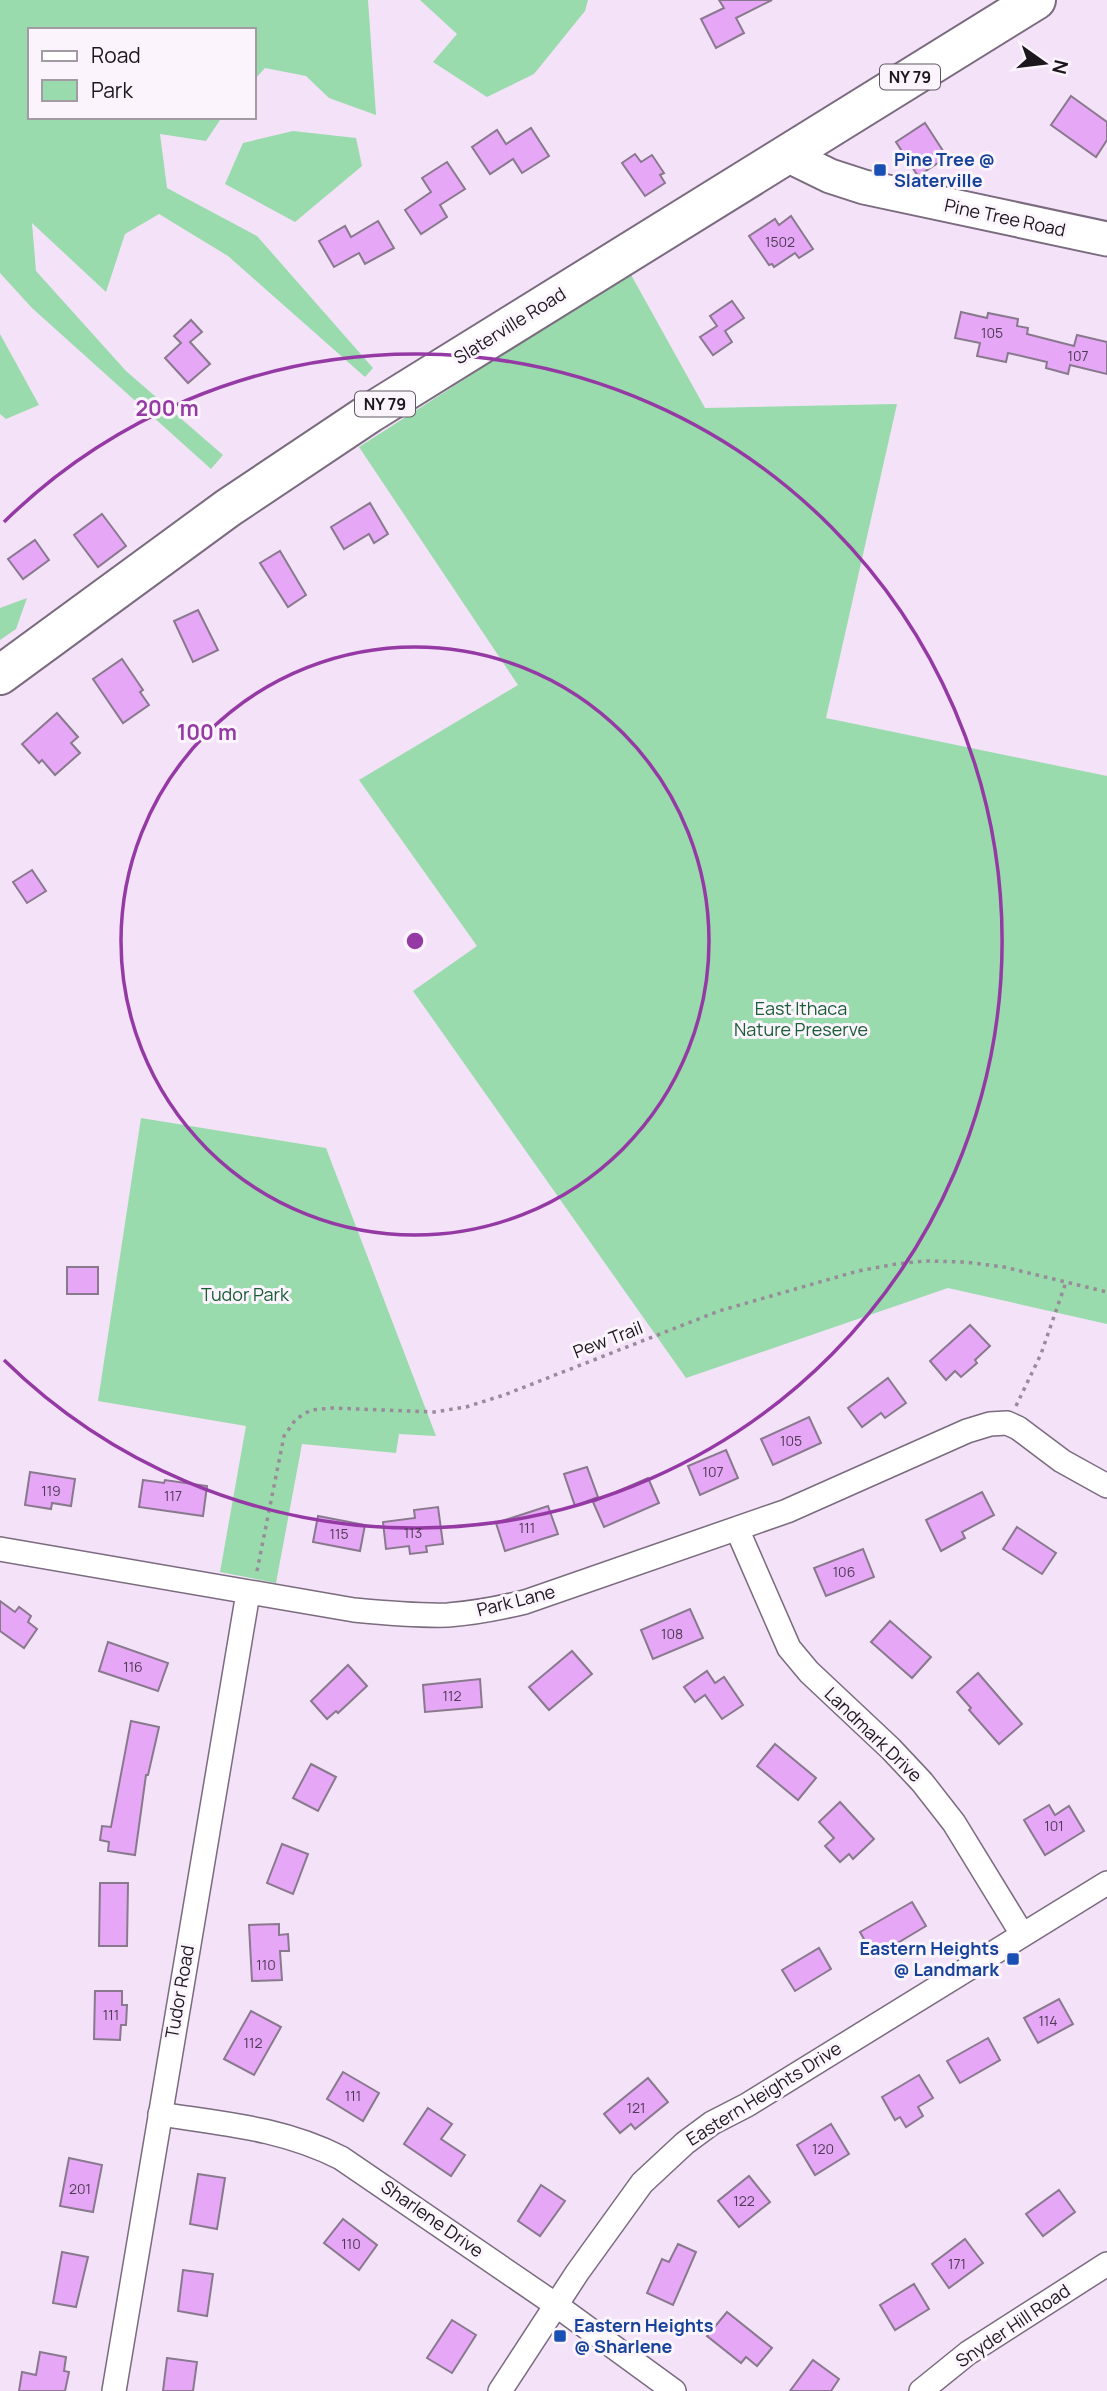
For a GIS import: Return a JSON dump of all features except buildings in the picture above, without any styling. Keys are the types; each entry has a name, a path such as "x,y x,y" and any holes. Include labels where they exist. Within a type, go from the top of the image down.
{"highway":[{"name":"Slaterville Road","path":"0,675 228,508 359,420 1036,0"}],"street":[{"name":"Pine Tree Road","path":"785,155 830,176 864,187 1107,239"},
{"path":"1007,1423 1031,1435 1062,1461 1107,1486"},
{"name":"Park Lane","path":"0,1549 354,1610 448,1615 525,1602 788,1511 967,1431 990,1424 1007,1423"},
{"name":"Landmark Drive","path":"737,1529 789,1648 809,1672 922,1782 954,1823 1023,1934"},
{"name":"Tudor Road","path":"114,2391 248,1592"},
{"name":"Eastern Heights Drive","path":"500,2391 556,2305 642,2183 685,2143 712,2123 747,2105 1107,1882"},
{"name":"Sharlene Drive","path":"160,2115 279,2133 318,2146 367,2175 556,2305 674,2391"},
{"name":"Snyder Hill Road","path":"921,2391 968,2353 1107,2263"}],"path":[{"name":"Pew Trail","path":"248,1592 257,1573 284,1436 296,1419 311,1410 332,1408 434,1412 466,1407 504,1395 719,1311 858,1271 896,1264 925,1261 965,1262 1004,1267 1107,1292"},
{"path":"1007,1423 1041,1354 1066,1282"}],"green space":[{"path":"0,0 368,0 376,115 329,98 306,76 265,68 256,78 256,28 28,28 28,119 221,119 206,141 160,134 167,188 257,236 373,368 365,377 228,256 159,214 125,234 106,292 32,223 36,271 126,371 223,455 211,469 32,308 0,273"},
{"path":"420,0 588,0 585,11 534,74 487,97 433,62 457,34"},
{"path":"293,131 356,138 362,166 295,222 225,184 243,143"},
{"name":"East Ithaca Nature Preserve","path":"630,273 705,408 897,404 826,718 1107,776 1107,1324 948,1288 686,1378 413,991 477,946 359,780 518,685 359,447"},
{"path":"0,334 39,405 6,419 0,414"},
{"path":"27,598 16,629 0,640 0,608"},
{"name":"Tudor Park","path":"141,1118 326,1148 436,1436 399,1434 396,1453 302,1444 276,1583 220,1572 246,1426 98,1401"}],"place":[{"name":"Pine Tree @ Slaterville","path":"880,170"},
{"name":"Eastern Heights @ Landmark","path":"1013,1959"},
{"name":"Eastern Heights @ Sharlene","path":"560,2336"}]}
